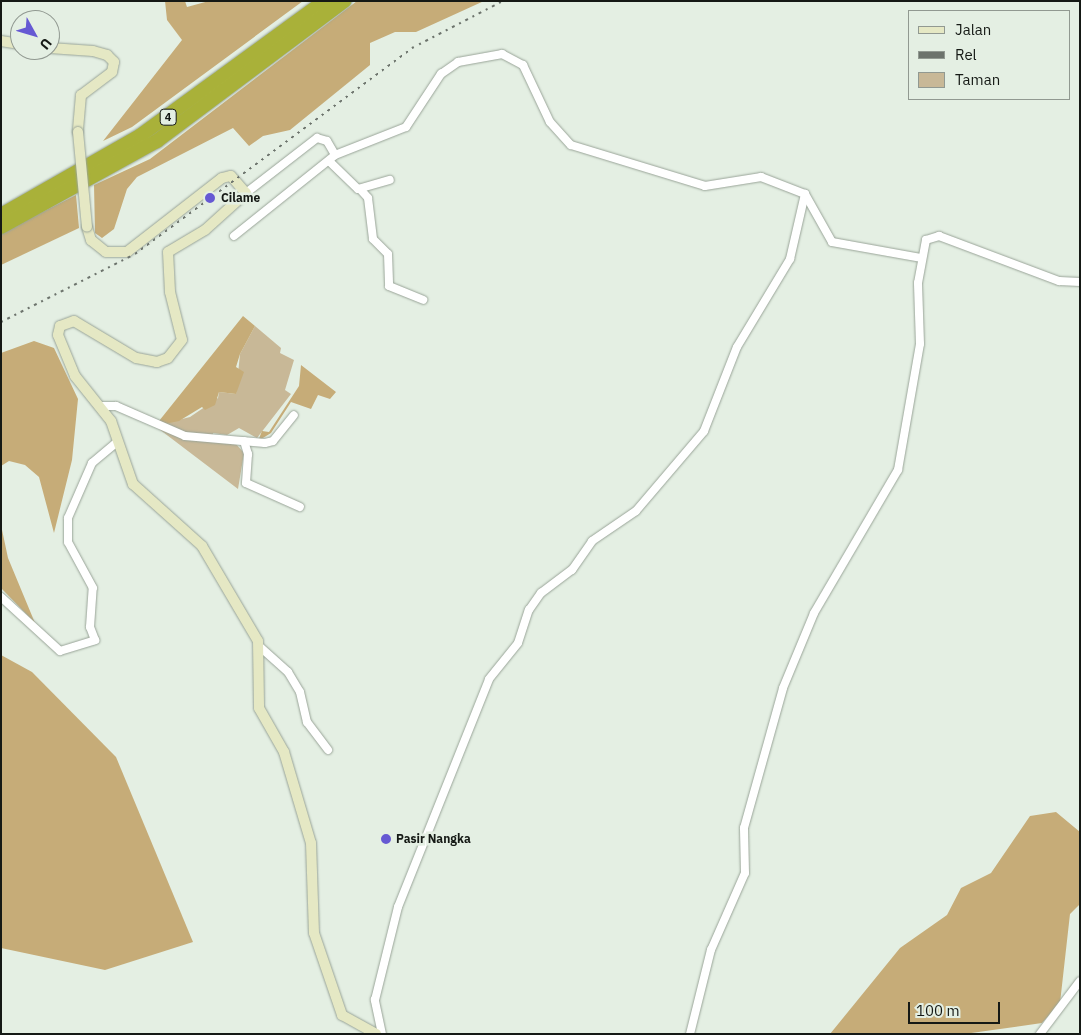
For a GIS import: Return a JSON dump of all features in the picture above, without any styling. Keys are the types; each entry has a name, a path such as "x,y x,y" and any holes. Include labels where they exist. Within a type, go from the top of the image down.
{"highway":[{"name":"4","path":"1,215 142,135 325,1"},
{"name":"4","path":"1,227 157,141 344,1"}],"street":[{"path":"60,49 93,51 107,55 114,62 112,72 80,95 78,132 87,227 91,240 106,252 127,252 222,178 231,176 246,193"},
{"path":"234,236 336,155 406,127 441,74 458,62 502,54 523,65 550,122 571,145 692,183 715,185 761,177 805,194 832,242 921,258"},
{"path":"328,750 307,722 300,692 288,672 259,646 206,551 132,484 116,443 111,421 72,370 59,339 60,326 80,322 142,360 168,358 182,340 170,292 168,252 205,230 246,193 317,138 327,141 336,155"},
{"path":"329,161 368,198 373,238 388,254 391,289 423,300"},
{"path":"360,189 390,180"},
{"path":"382,1034 374,1000 398,907 489,679 518,643 529,610 541,593 572,570 592,541 636,511 664,473 704,431 737,347 790,259 805,194"},
{"path":"690,1034 711,950 745,873 744,828 783,688 814,613 898,470 920,344 921,258 926,240 939,236 1059,281 1080,282"},
{"path":"100,406 116,406 186,436 270,443 294,415"},
{"path":"244,441 248,454 246,483 300,507"},
{"path":"1,597 60,651 95,640 90,627 93,588 68,542 68,518 92,463 116,443"},
{"path":"259,646 259,708 284,752 311,843 314,933 342,1015 376,1034"},
{"path":"1040,1034 1080,981"}],"green space":[{"path":"255,326 281,348 280,353 294,360 285,390 291,394 257,438 239,428 227,435 213,433 213,440 236,444 244,453 238,489 155,426 190,417 218,398 219,392 236,394 240,354"}],"shaded area":[{"path":"165,1 185,1 187,7 209,1 303,1 132,127 103,141 182,40 167,20"},
{"path":"357,1 484,1 416,32 395,32 370,43 370,65 290,130 263,136 249,146 233,128 137,177 127,189 114,229 102,238 95,233 94,185 150,159"},
{"path":"76,195 79,228 1,265 1,233"},
{"path":"243,316 255,326 240,354 236,367 244,372 236,394 219,392 215,405 205,410 202,407 179,421 155,426"},
{"path":"34,341 54,348 78,399 72,460 54,533 39,477 25,465 9,461 1,466 1,353"},
{"path":"301,365 336,392 330,399 318,395 311,409 291,402 271,433 258,441 262,431 269,432 299,386"},
{"path":"1,525 8,558 35,623 1,588"},
{"path":"1,655 32,672 116,757 193,942 105,970 1,948"},
{"path":"1056,812 1080,832 1080,904 1070,914 1060,1003 1042,1023 964,1034 830,1034 900,948 947,915 961,888 991,873 1030,816"}],"railway":[{"path":"1,322 135,254 412,48 503,1"}],"place":[{"name":"Cilame","path":"210,198"},
{"name":"Pasir Nangka","path":"386,839"}]}
